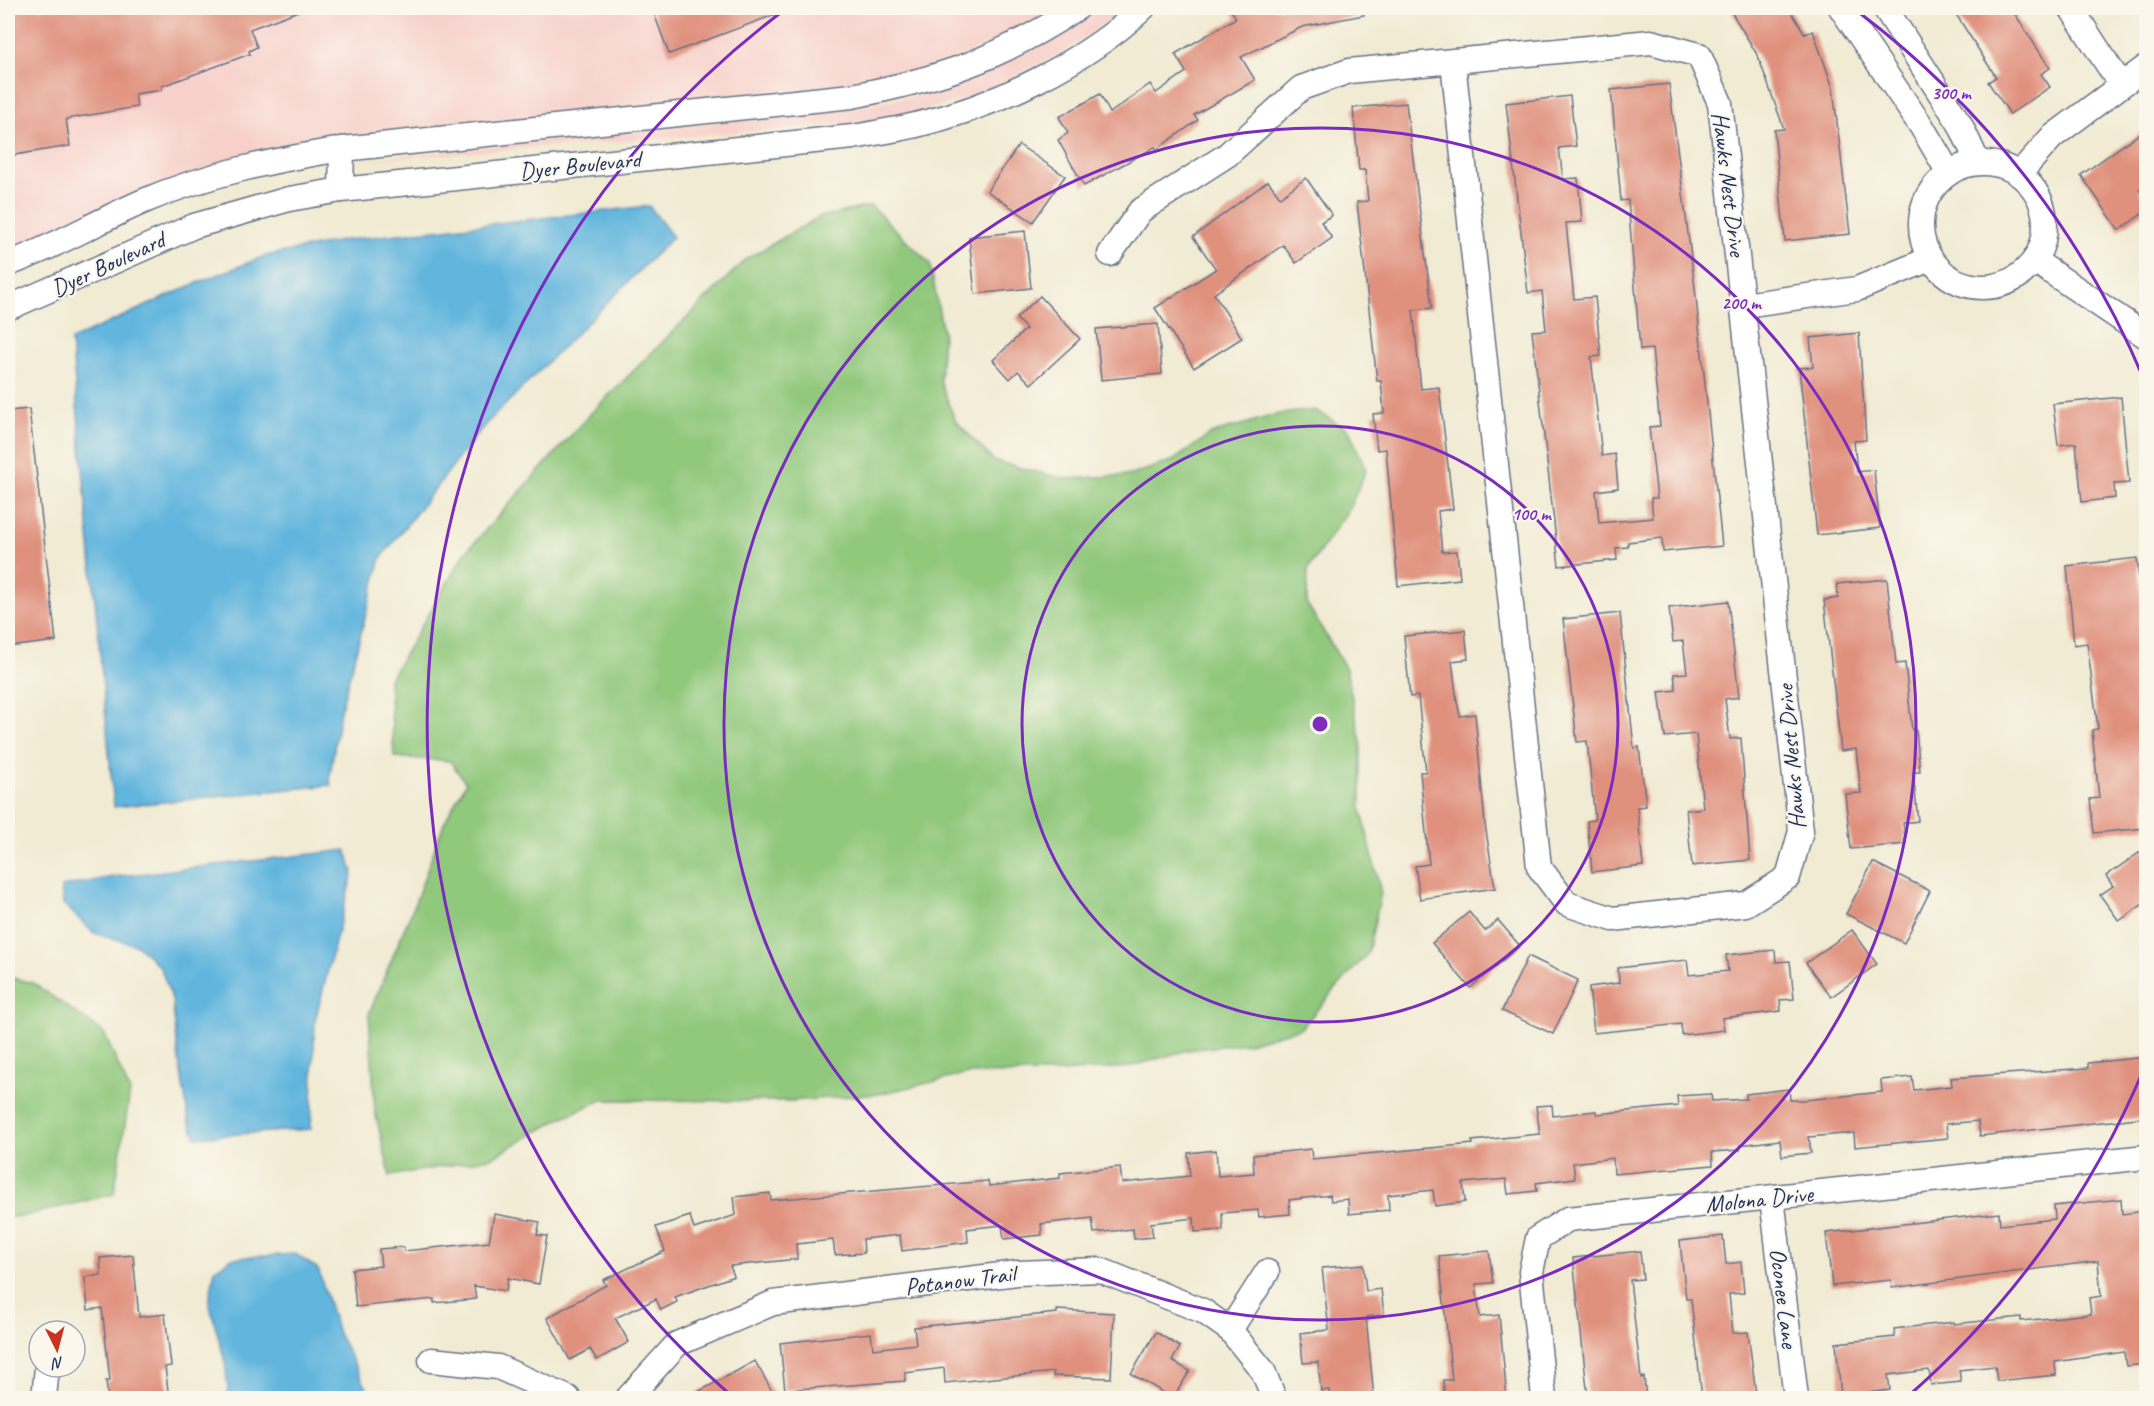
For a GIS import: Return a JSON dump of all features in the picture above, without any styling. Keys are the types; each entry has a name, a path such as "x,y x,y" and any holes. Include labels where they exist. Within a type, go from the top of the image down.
{"street":[{"name":"Dyer Boulevard","path":"8,264 146,201 195,183 285,158 342,149 863,94 917,83 971,65 1036,35 1077,8"},
{"name":"Dyer Boulevard","path":"8,308 194,226 270,204 340,190 841,138 916,125 986,104 1068,63 1143,8"},
{"path":"1841,8 1922,127 1949,173"},
{"path":"1885,8 1960,124 1978,163"},
{"path":"2070,8 2121,85"},
{"name":"Hawks Nest Drive","path":"1651,42 1699,55 1720,103 1801,831 1788,877 1746,904 1613,919 1567,904 1539,867 1453,62 1651,42"},
{"path":"1110,254 1140,211 1227,155 1301,88 1349,71 1453,62"},
{"path":"2019,174 2052,137 2146,67"},
{"path":"340,190 342,149"},
{"path":"1978,163 1992,163 2019,174 2036,191 2046,214 2045,239 2035,261 2017,278 1994,287 1970,286 1947,276 1930,259 1923,241 1921,221 1925,202 1935,186 1949,173 1978,163"},
{"path":"1744,305 1857,289 1930,259"},
{"path":"2035,261 2146,336"},
{"name":"Molona Drive","path":"1544,1398 1531,1272 1538,1238 1568,1219 2146,1157"},
{"name":"Oconee Lane","path":"1772,1198 1796,1398"},
{"name":"Potanow Trail","path":"628,1398 677,1344 773,1303 1017,1273 1100,1270 1203,1311 1230,1330 1263,1371 1274,1398"},
{"path":"1230,1330 1267,1272"},
{"path":"431,1360 498,1366 568,1398"},
{"path":"44,1398 46,1379"}],"shaded area":[{"path":"8,8 1057,8 1032,24 967,54 914,72 851,84 333,137 283,147 239,158 8,252"},
{"path":"1098,8 1127,8 1062,53 982,93 914,114 855,124 352,161 853,107 919,95 975,76 1042,45"}],"green space":[{"path":"871,206 930,263 943,333 940,381 955,420 994,461 1065,479 1131,475 1174,460 1211,434 1278,414 1315,410 1349,430 1366,470 1349,509 1308,569 1307,604 1346,669 1361,742 1361,808 1381,893 1368,953 1301,1028 1248,1043 1188,1050 1129,1067 1047,1073 968,1074 879,1094 790,1101 602,1100 561,1118 491,1158 390,1176 375,1112 369,1014 415,903 444,823 466,783 450,761 394,757 389,680 465,553 593,411 746,259 819,217"},
{"path":"8,977 33,983 104,1033 130,1092 114,1194 24,1216 8,1217"}],"water":[{"path":"649,206 673,237 483,427 381,558 340,712 330,775 331,785 114,807 71,340 190,286 265,256 346,240"},
{"path":"346,850 353,872 315,1021 311,1129 196,1137 189,1121 172,999 160,967 137,945 94,933 63,904 61,887 113,877"},
{"path":"295,1254 318,1269 338,1333 372,1398 229,1398 225,1362 209,1302 215,1269 232,1258"}],"building":[{"path":"8,8 304,9 250,29 257,47 249,51 250,54 162,86 162,90 135,94 137,107 66,119 70,146 8,156"},
{"path":"652,8 790,8 790,9 669,54"},
{"path":"1230,8 1363,8 1364,15 1302,27 1241,57 1255,80 1194,115 1198,120 1157,149 1155,147 1084,186 1058,140 1068,133 1059,117 1100,94 1110,113 1150,84 1156,93 1186,72 1175,54 1236,18"},
{"path":"1729,8 1789,8 1805,34 1813,31 1833,88 1850,234 1785,241 1774,130 1784,129 1758,56"},
{"path":"1952,8 2011,8 2050,68 2041,74 2050,87 2010,114 1988,82 1996,77"},
{"path":"1669,84 1695,288 1722,546 1663,552 1662,538 1628,542 1628,547 1616,548 1617,560 1559,566 1532,331 1546,330 1542,291 1528,293 1506,103 1570,96 1576,146 1559,148 1563,179 1578,178 1582,222 1566,223 1574,299 1595,297 1601,356 1591,357 1602,456 1615,454 1618,488 1596,491 1599,523 1653,518 1651,498 1657,498 1649,427 1660,426 1652,349 1640,350 1628,200 1621,201 1611,90"},
{"path":"1406,103 1432,308 1413,310 1421,389 1439,387 1453,509 1438,511 1442,552 1457,551 1460,579 1398,586 1386,449 1377,450 1373,414 1384,413 1381,381 1377,381 1357,202 1368,201 1365,170 1359,170 1353,108"},
{"path":"2146,129 2146,185 2139,190 2146,201 2146,211 2119,230 2081,175"},
{"path":"1019,145 1065,176 1033,222 987,191"},
{"path":"1306,178 1332,215 1321,222 1332,238 1296,263 1283,245 1214,294 1242,338 1194,368 1155,308 1216,269 1193,237 1268,181 1280,197"},
{"path":"1025,231 1031,288 975,294 969,237"},
{"path":"1040,296 1080,339 1031,384 1018,371 1010,379 993,360 1026,329 1016,318"},
{"path":"1158,324 1162,374 1101,380 1096,329"},
{"path":"1859,333 1866,440 1854,441 1857,472 1874,470 1880,528 1817,535 1799,368 1813,367 1810,338"},
{"path":"2121,397 2129,483 2114,484 2115,498 2082,502 2076,443 2058,445 2053,404"},
{"path":"29,409 56,641 8,647 8,411"},
{"path":"2137,558 2146,647 2146,652 2144,652 2146,828 2094,833 2090,799 2099,798 2092,730 2098,729 2087,643 2074,645 2067,566"},
{"path":"1887,579 1896,664 1905,663 1912,730 1916,730 1920,772 1913,772 1918,821 1903,823 1906,844 1851,849 1845,794 1861,793 1856,749 1841,751 1824,600 1838,598 1837,584"},
{"path":"1728,601 1739,697 1725,699 1730,739 1741,738 1750,860 1692,866 1686,810 1703,808 1696,734 1665,737 1659,692 1676,690 1674,674 1687,673 1683,641 1673,642 1669,608"},
{"path":"1620,613 1634,748 1639,747 1646,806 1637,807 1643,866 1592,872 1587,821 1595,820 1587,741 1577,742 1563,619"},
{"path":"1465,630 1468,659 1452,661 1460,716 1475,714 1485,824 1495,888 1420,899 1415,866 1429,864 1420,772 1426,772 1418,696 1410,697 1404,636"},
{"path":"2146,848 2146,902 2119,921 2100,895 2113,886 2106,876"},
{"path":"1873,862 1930,891 1904,943 1846,914"},
{"path":"1469,912 1485,931 1498,920 1520,946 1470,988 1432,943"},
{"path":"1852,930 1877,964 1831,997 1806,963"},
{"path":"1775,950 1776,962 1790,961 1794,999 1780,1000 1781,1011 1722,1018 1724,1030 1682,1035 1681,1024 1594,1033 1589,987 1619,983 1618,968 1687,960 1689,975 1728,971 1726,955"},
{"path":"1528,956 1578,980 1553,1034 1502,1011"},
{"path":"2146,1057 2146,1117 1980,1136 1978,1121 1946,1124 1948,1138 1855,1147 1854,1133 1809,1137 1811,1153 1782,1156 1780,1140 1740,1145 1740,1150 1712,1152 1713,1165 1614,1174 1613,1158 1573,1163 1575,1178 1536,1183 1537,1191 1508,1194 1506,1179 1463,1183 1465,1202 1435,1206 1433,1190 1388,1195 1389,1210 1349,1214 1348,1199 1331,1201 1330,1195 1289,1200 1290,1214 1259,1217 1258,1210 1222,1213 1223,1230 1195,1232 1194,1218 1151,1223 1153,1237 1134,1239 1133,1229 1094,1233 1092,1218 1041,1224 1042,1235 1004,1239 1002,1225 967,1229 968,1242 902,1251 900,1235 863,1239 864,1253 835,1255 833,1240 796,1244 797,1259 730,1266 734,1276 675,1297 677,1302 661,1310 656,1299 615,1318 629,1342 597,1360 590,1349 570,1360 547,1318 606,1285 603,1280 665,1251 656,1227 690,1216 694,1229 736,1215 734,1197 770,1193 771,1200 988,1181 989,1186 1060,1178 1060,1173 1120,1167 1122,1183 1190,1176 1188,1153 1216,1150 1218,1176 1254,1173 1253,1155 1311,1149 1312,1159 1473,1144 1472,1141 1540,1134 1536,1106 1552,1105 1553,1116 1596,1111 1597,1114 1678,1106 1677,1096 1711,1094 1712,1101 1746,1099 1746,1094 1789,1089 1790,1100 1805,1100 1882,1092 1881,1080 1912,1077 1914,1090 1952,1086 1951,1078 2088,1068 2088,1063"},
{"path":"2121,1199 2122,1214 2146,1211 2146,1364 2126,1366 2124,1352 2055,1362 2056,1375 1997,1381 1995,1366 1959,1370 1961,1382 1931,1385 1929,1370 1888,1375 1890,1390 1841,1396 1836,1343 1895,1337 1894,1329 1954,1322 1954,1324 2021,1317 2021,1321 2091,1314 2089,1298 2101,1296 2098,1261 1892,1288 1891,1280 1832,1286 1826,1233 1999,1213 2000,1225 2055,1219 2054,1206"},
{"path":"494,1214 540,1222 537,1235 547,1236 539,1284 508,1278 506,1291 474,1286 476,1299 434,1303 434,1299 356,1307 352,1269 381,1266 379,1249 403,1247 404,1251 489,1242"},
{"path":"1723,1236 1726,1264 1741,1262 1744,1293 1729,1294 1733,1333 1748,1332 1756,1394 1740,1396 1740,1398 1702,1398 1691,1299 1686,1299 1680,1241"},
{"path":"1489,1251 1493,1283 1476,1284 1480,1317 1499,1315 1507,1398 1445,1398 1443,1380 1452,1380 1439,1256"},
{"path":"1640,1251 1643,1279 1630,1280 1641,1378 1644,1377 1646,1398 1588,1398 1573,1258"},
{"path":"133,1255 139,1317 165,1314 171,1366 165,1367 169,1398 108,1398 106,1381 110,1381 102,1308 88,1310 85,1277 101,1275 100,1258"},
{"path":"1363,1264 1366,1291 1381,1289 1384,1315 1366,1317 1374,1398 1329,1398 1329,1390 1321,1391 1318,1362 1303,1363 1300,1333 1329,1330 1322,1268"},
{"path":"1057,1310 1114,1313 1111,1378 1053,1376 1054,1372 945,1383 944,1368 905,1373 905,1381 785,1390 780,1343 871,1333 873,1349 916,1344 914,1327 1057,1313"},
{"path":"1156,1332 1180,1347 1172,1361 1190,1371 1173,1398 1131,1374"},
{"path":"755,1361 776,1398 687,1398"}]}
